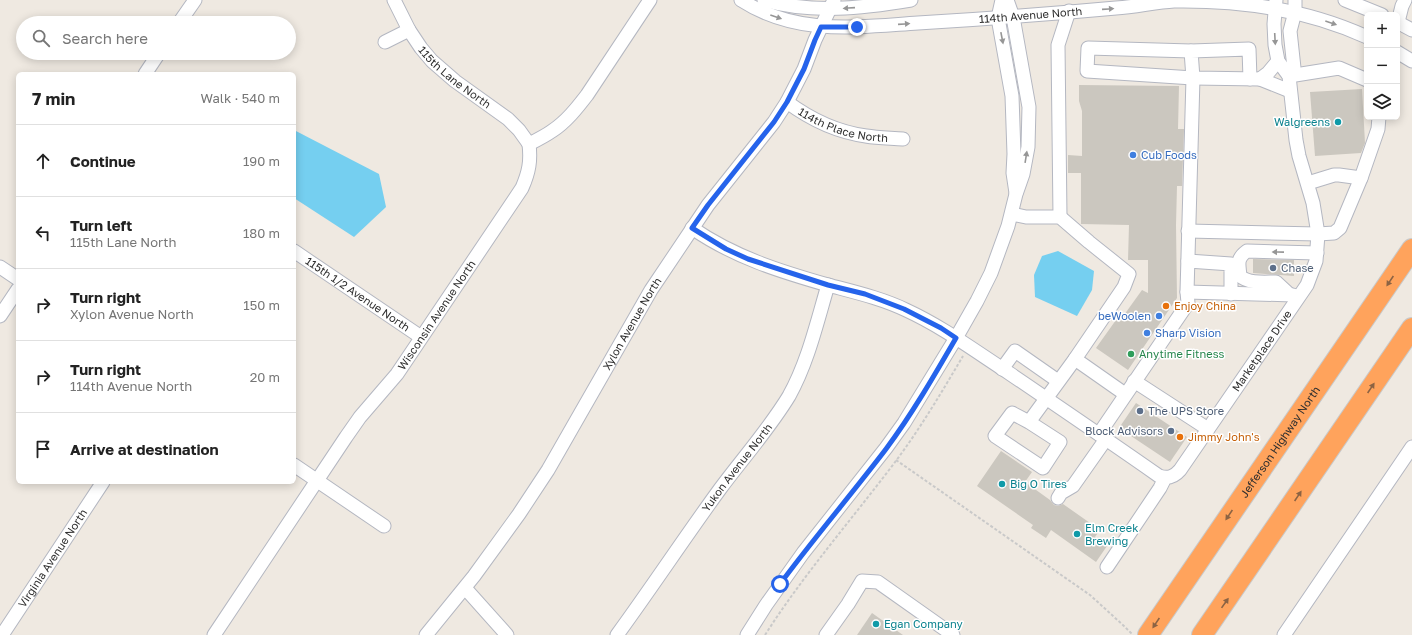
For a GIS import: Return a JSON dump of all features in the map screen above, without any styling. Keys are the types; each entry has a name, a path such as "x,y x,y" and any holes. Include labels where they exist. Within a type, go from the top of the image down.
{"highway":[{"name":"Jefferson Highway North","path":"1148,635 1412,249"},
{"path":"1202,635 1412,328"}],"street":[{"path":"184,16 195,0"},
{"name":"115th Lane North","path":"394,0 409,30 421,48 455,81 508,119 530,144"},
{"path":"530,144 552,131 566,120 578,106 650,0"},
{"name":"114th Avenue North","path":"741,0 762,12 776,17 804,25 821,27 857,27 1014,17 1117,8 1172,1 1201,0 1243,2 1295,6 1364,37"},
{"path":"764,0 800,8 831,4 864,6 911,0"},
{"path":"1002,0 998,18 1012,96 1014,154 1013,173 1016,194"},
{"path":"747,635 766,605 803,553 886,448 922,395 977,301 991,273 1012,214 1016,194 1023,174 1028,146 1029,107 1014,17 1007,0"},
{"path":"1345,0 1375,12"},
{"path":"1400,14 1405,0"},
{"name":"Xylon Avenue North","path":"426,635 465,588 515,520 548,470 651,290 708,205 774,122 787,102 804,69 831,4"},
{"path":"1276,4 1275,31 1278,61 1289,76 1339,68 1364,79"},
{"name":"Marketplace Drive","path":"1165,478 1175,475 1180,470 1295,295 1306,285 1312,274 1317,252 1318,234 1308,183 1298,150 1289,76 1294,68 1290,31 1295,6"},
{"path":"1060,217 1058,45 1069,11"},
{"path":"1400,23 1412,30"},
{"path":"385,42 409,30"},
{"path":"1255,79 1248,49 1191,50 1088,48 1087,71 1193,78 1255,79 1290,90"},
{"path":"1058,498 1061,493 1073,486 1125,394 1188,303 1188,232 1193,78 1191,50"},
{"path":"1400,54 1412,61"},
{"path":"146,72 154,60"},
{"path":"1255,79 1268,73 1278,61"},
{"name":"114th Place North","path":"787,102 804,114 834,128 866,136 903,139"},
{"path":"1188,232 1334,233 1340,228 1361,178 1378,129 1379,120"},
{"name":"Wisconsin Avenue North","path":"214,635 360,417 397,374 522,188 528,173 531,158 530,144"},
{"path":"1308,183 1339,175 1361,178"},
{"path":"1012,214 1026,217 1060,217 1129,274 1124,287 1075,359 1029,422"},
{"path":"692,228 726,249 748,259 828,285 865,294 904,309 941,328 1159,476 1165,478 1160,488 1107,567"},
{"name":"115th 1/2 Avenue North","path":"296,252 421,337"},
{"path":"1295,295 1276,282 1244,280 1240,276 1239,261 1241,256 1248,252 1317,252"},
{"path":"1188,261 1231,264 1231,294"},
{"path":"0,267 16,278"},
{"name":"Yukon Avenue North","path":"617,635 716,494 789,396 803,366 828,285"},
{"path":"0,316 16,292"},
{"path":"1187,292 1295,295"},
{"path":"1002,369 1015,351 1058,381"},
{"path":"1075,359 1125,394"},
{"path":"1134,381 1208,428"},
{"path":"1012,414 1029,422 1060,442 1043,468 995,436 1012,414"},
{"path":"1284,635 1412,447"},
{"path":"296,466 384,526"},
{"name":"Virginia Avenue North","path":"2,635 102,484"},
{"path":"826,635 862,581 878,582 953,635"},
{"path":"465,588 507,635"}],"path":[{"path":"765,635 818,560 896,460 939,396 964,355"},
{"path":"896,460 1090,595 1133,635"}],"water":[{"path":"296,131 379,174 386,207 354,237 296,199"},
{"path":"1058,251 1094,271 1092,290 1077,316 1035,297 1034,275 1042,256"}],"building":[{"name":"Cub Foods","path":"1079,85 1179,86 1178,129 1184,129 1182,186 1177,186 1177,298 1128,370 1096,348 1116,320 1119,322 1142,290 1148,293 1148,260 1128,260 1129,225 1081,224 1081,173 1068,173 1068,155 1082,156 1082,111 1079,101"},
{"name":"Walgreens","path":"1362,89 1365,143 1361,153 1315,156 1310,92"},
{"name":"Chase","path":"1253,259 1294,260 1294,276 1253,273"},
{"path":"1136,403 1187,437 1170,462 1119,428"},
{"path":"1001,451 1032,472 1025,482 1050,500 1054,505 1058,506 1063,504 1100,530 1095,537 1107,546 1096,562 1051,530 1046,538 1031,528 1033,525 977,486"},
{"name":"Egan Company","path":"872,613 903,635 857,635"}],"place":[{"name":"Walgreens","path":"1338,122"},
{"name":"Cub Foods","path":"1133,155"},
{"name":"Chase","path":"1273,268"},
{"name":"Enjoy China","path":"1166,306"},
{"name":"beWoolen","path":"1159,316"},
{"name":"Sharp Vision","path":"1147,333"},
{"name":"Anytime Fitness","path":"1131,354"},
{"name":"The UPS Store","path":"1140,411"},
{"name":"Block Advisors","path":"1171,431"},
{"name":"Jimmy John's","path":"1180,437"},
{"name":"Big O Tires","path":"1002,484"},
{"name":"Elm Creek Brewing","path":"1077,534"},
{"name":"Egan Company","path":"876,624"}],"route":[{"path":"780,584 864,477 904,423 956,338 923,318 865,294 828,285 748,259 726,249 692,228 708,205 774,122 787,102 804,69 821,27 857,27"}]}
